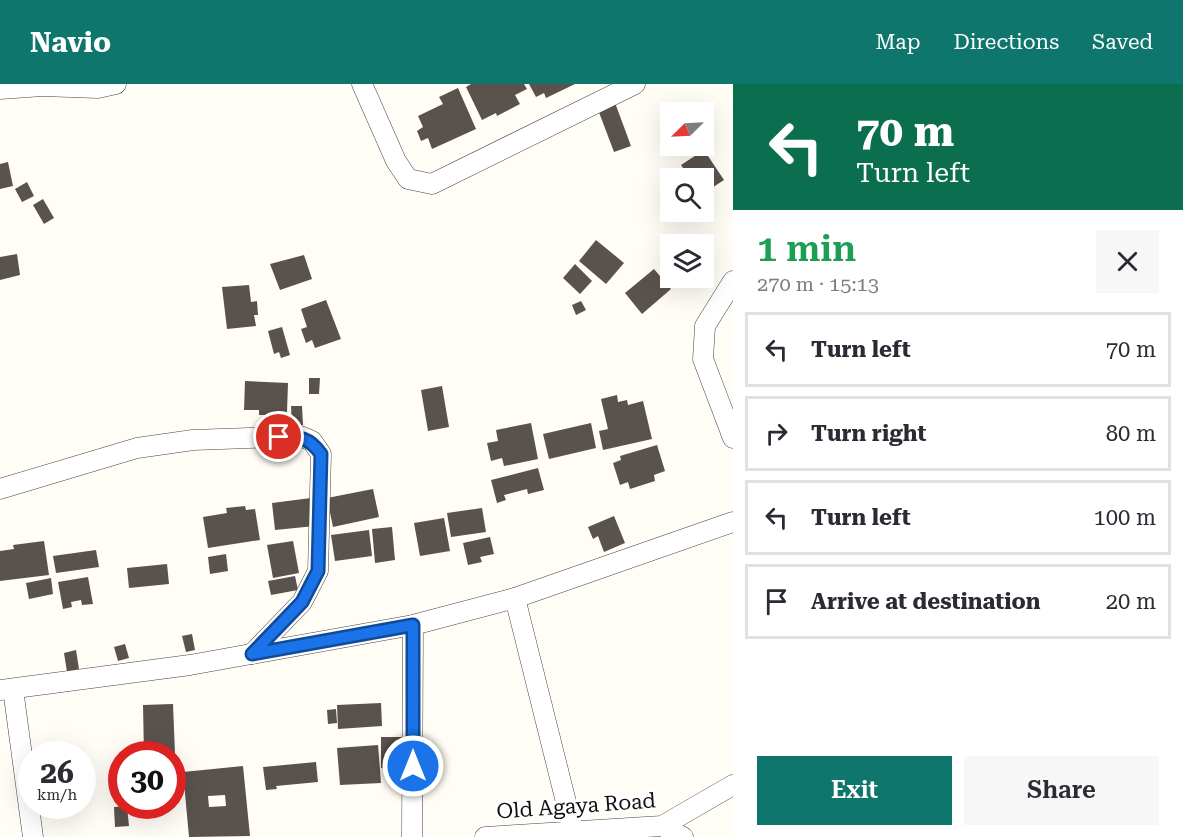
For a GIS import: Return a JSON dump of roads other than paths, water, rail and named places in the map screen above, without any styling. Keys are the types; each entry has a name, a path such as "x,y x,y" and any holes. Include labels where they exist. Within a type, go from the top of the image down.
{"street":[{"path":"0,89 42,86 98,88 116,84"},
{"path":"362,84 396,161 408,180 432,184 635,84"},
{"path":"733,281 705,326 703,359 733,438"},
{"path":"0,489 137,448 193,440 300,436 312,441 321,454 318,571 302,602 252,654"},
{"path":"33,837 7,690 252,654 413,625 515,598 733,522"},
{"path":"515,598 573,830"},
{"path":"412,837 413,625"},
{"name":"Old Agaya Road","path":"496,836 662,826 733,785"},
{"path":"662,826 683,837"}]}
